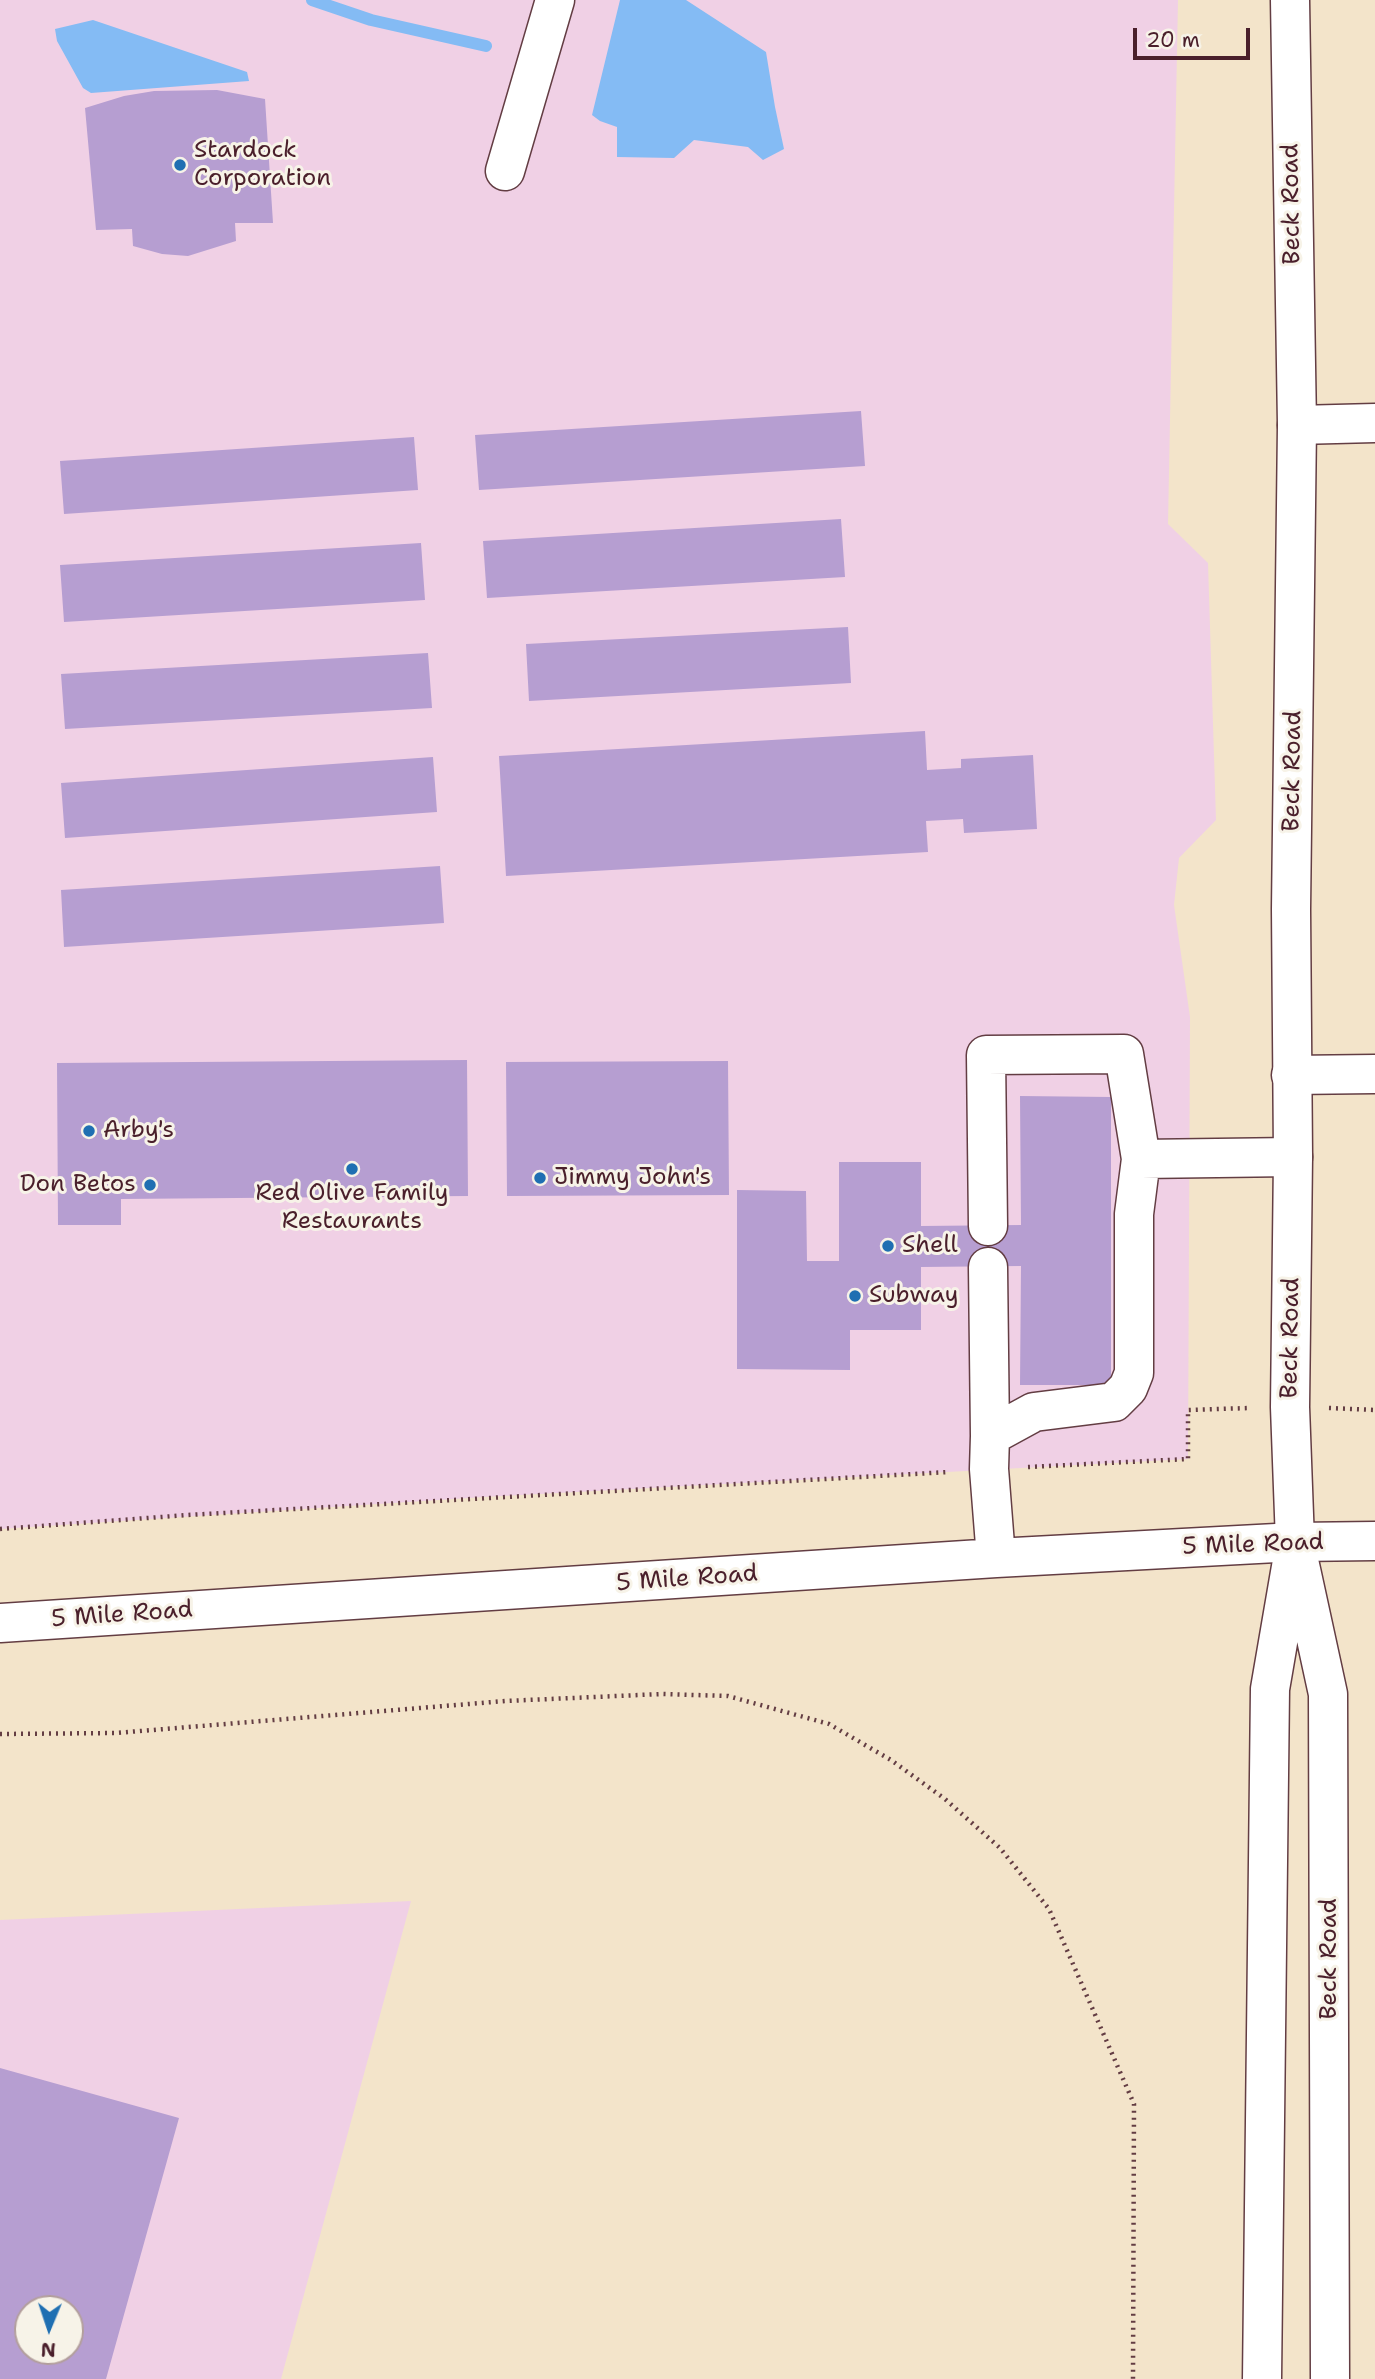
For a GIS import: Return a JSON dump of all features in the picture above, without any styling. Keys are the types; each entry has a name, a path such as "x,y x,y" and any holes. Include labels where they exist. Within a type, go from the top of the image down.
{"main road":[{"path":"505,171 555,0"},
{"name":"Beck Road","path":"1290,0 1297,425 1290,1407 1295,1542 1328,1694 1330,2379"},
{"path":"1297,425 1375,423"},
{"path":"988,1226 986,1055 1124,1054 1141,1159 1134,1214 1134,1373 1128,1388 1114,1402 1034,1412 990,1453"},
{"path":"1292,1075 1375,1074"},
{"path":"1141,1159 1293,1157"},
{"path":"988,1267 990,1453 996,1558"},
{"name":"5 Mile Road","path":"0,1623 996,1558 1295,1542 1375,1541"},
{"name":"Beck Road","path":"1262,2379 1269,1689 1295,1542"}],"path":[{"path":"0,1529 990,1453 1188,1459 1188,1410 1290,1407 1375,1410"},
{"path":"0,1734 116,1733 505,1701 662,1694 728,1696 829,1724 891,1760 944,1799 1000,1848 1049,1909 1134,2104 1133,2379"}],"shaded area":[{"path":"0,0 1178,0 1168,524 1208,563 1216,820 1179,858 1174,905 1190,1017 1188,1459 484,1497 0,1529"},
{"path":"411,1901 281,2379 0,2379 0,1920"}],"water":[{"path":"620,0 686,0 766,52 784,149 763,160 748,147 694,140 674,158 617,157 617,127 592,115"},
{"path":"93,20 247,72 249,81 91,93 83,88 57,41 55,29"}],"building":[{"name":"Stardock Corporation","path":"217,90 265,99 273,223 235,223 236,241 188,256 162,254 133,246 132,229 96,230 85,108 124,96 154,91"},
{"path":"861,411 865,466 479,490 475,435"},
{"path":"414,437 418,490 64,514 60,461"},
{"path":"841,519 845,577 487,598 483,541"},
{"path":"421,543 425,600 64,622 60,565"},
{"path":"848,627 851,683 529,701 526,644"},
{"path":"428,653 432,708 65,729 61,674"},
{"path":"925,731 927,770 961,768 961,759 1033,755 1037,829 964,833 963,819 926,821 928,852 506,876 499,756"},
{"path":"433,757 437,812 65,838 61,783"},
{"path":"440,866 444,923 64,947 61,890"},
{"path":"467,1060 468,1196 121,1199 121,1225 58,1225 57,1063"},
{"path":"728,1061 729,1195 507,1196 506,1062"},
{"path":"1020,1096 1111,1097 1111,1385 1020,1385 1021,1266 921,1267 921,1330 850,1330 850,1370 737,1369 737,1190 806,1191 807,1261 839,1261 839,1162 921,1162 921,1226 1021,1225"},
{"path":"0,2068 179,2118 106,2379 0,2379"}],"waterway":[{"path":"312,0 371,20 486,46"}],"place":[{"name":"Stardock Corporation","path":"180,165"},
{"name":"Arby's","path":"89,1131"},
{"name":"Red Olive Family Restaurants","path":"352,1169"},
{"name":"Jimmy John's","path":"540,1178"},
{"name":"Don Betos","path":"150,1185"},
{"name":"Shell","path":"888,1246"},
{"name":"Subway","path":"855,1296"}]}
